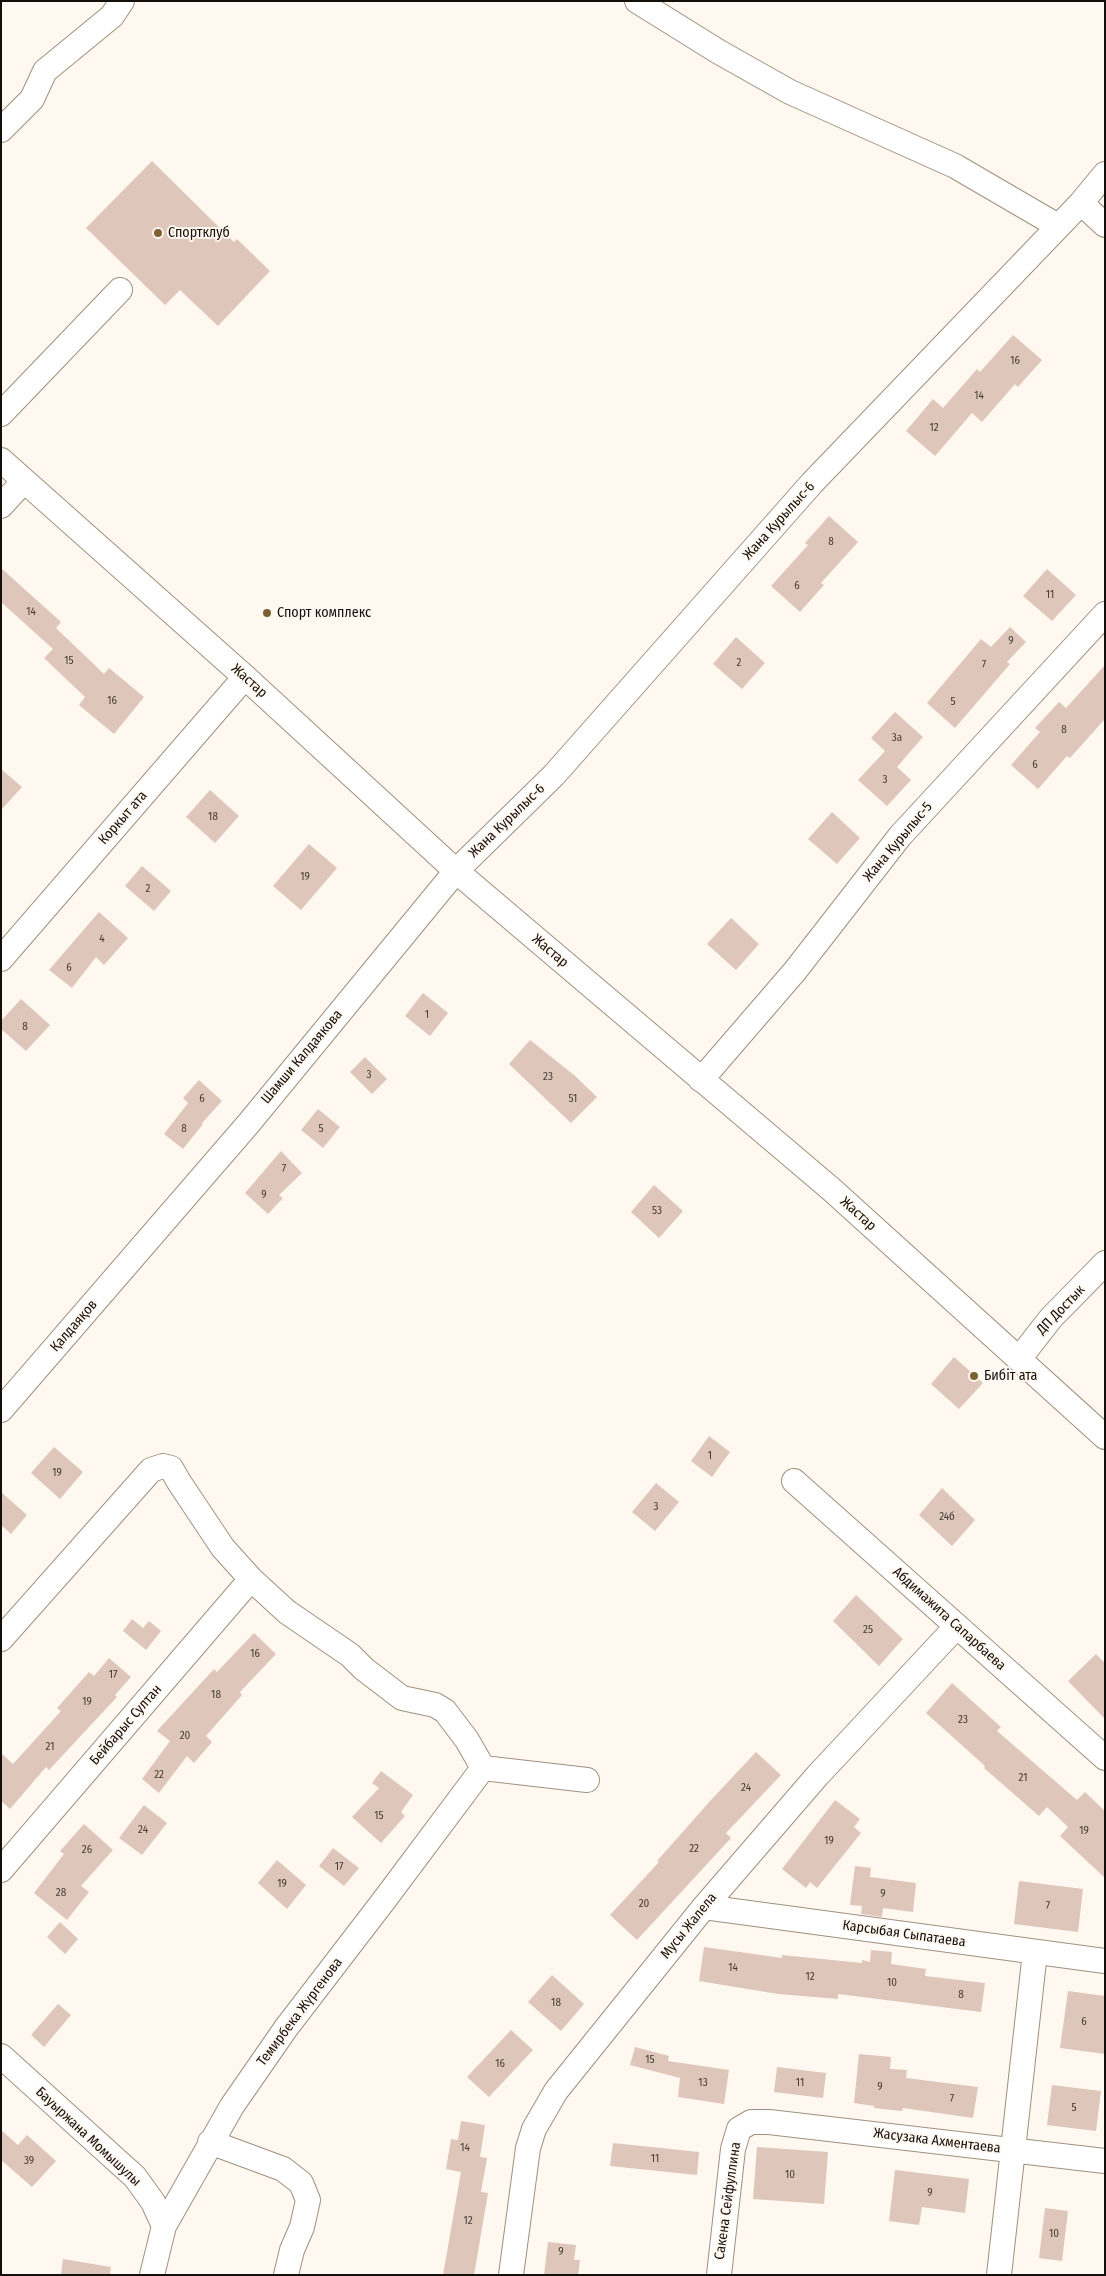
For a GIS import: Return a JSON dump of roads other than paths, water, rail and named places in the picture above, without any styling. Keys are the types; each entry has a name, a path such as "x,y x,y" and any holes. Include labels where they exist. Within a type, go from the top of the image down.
{"street":[{"path":"1,130 32,99 45,71 112,16 122,1"},
{"path":"637,1 719,52 790,92 955,166 1058,226"},
{"name":"Жана Курылыс-6","path":"456,871 554,775 812,483 1081,203 1105,174"},
{"path":"1081,203 1105,224"},
{"path":"1,414 120,290"},
{"name":"Жастар","path":"1,460 245,677 456,871 831,1189 1105,1436"},
{"path":"1,506 24,481"},
{"name":"Жана Курылыс-5","path":"701,1080 795,971 900,836 1105,614"},
{"name":"Коркыт ата","path":"1,959 245,677"},
{"name":"Шамши Калдаякова","path":"147,1242 255,1115 456,871"},
{"name":"Қалдаяқов","path":"1,1410 147,1242"},
{"name":"ДП Достык","path":"1019,1359 1051,1318 1103,1268"},
{"path":"1,1639 151,1470 162,1466 171,1468 223,1548 252,1579 287,1612 350,1656 402,1698 434,1705 445,1711 467,1740 483,1768 587,1780"},
{"name":"Абдимажита Сапарбаева","path":"794,1481 1105,1758"},
{"name":"Бейбарыс Султан","path":"1,1870 252,1579"},
{"name":"Мусы Жалела","path":"511,2275 528,2148 534,2129 556,2091 704,1907 817,1776 957,1626"},
{"name":"Темирбека Жүргенова","path":"152,2275 164,2226 210,2142 286,2028 386,1899 483,1768"},
{"name":"Карсыбая Сыпатаева","path":"704,1907 1105,1961"},
{"path":"998,2275 1014,2150 1035,1952"},
{"name":"Бауыржана Момышулы","path":"1,2056 135,2177 153,2202 164,2226"},
{"name":"Сакена Сейфуллина","path":"718,2275 733,2149 739,2129 751,2122 769,2122"},
{"name":"Жасузака Ахментаева","path":"769,2122 1105,2162"},
{"path":"210,2142 283,2169 301,2183 308,2200 302,2227 292,2250 286,2275"}],"place":[{"name":"Спортклуб","path":"158,233"},
{"name":"Спорт комплекс","path":"267,613"},
{"name":"Бибіт ата","path":"974,1376"}]}
